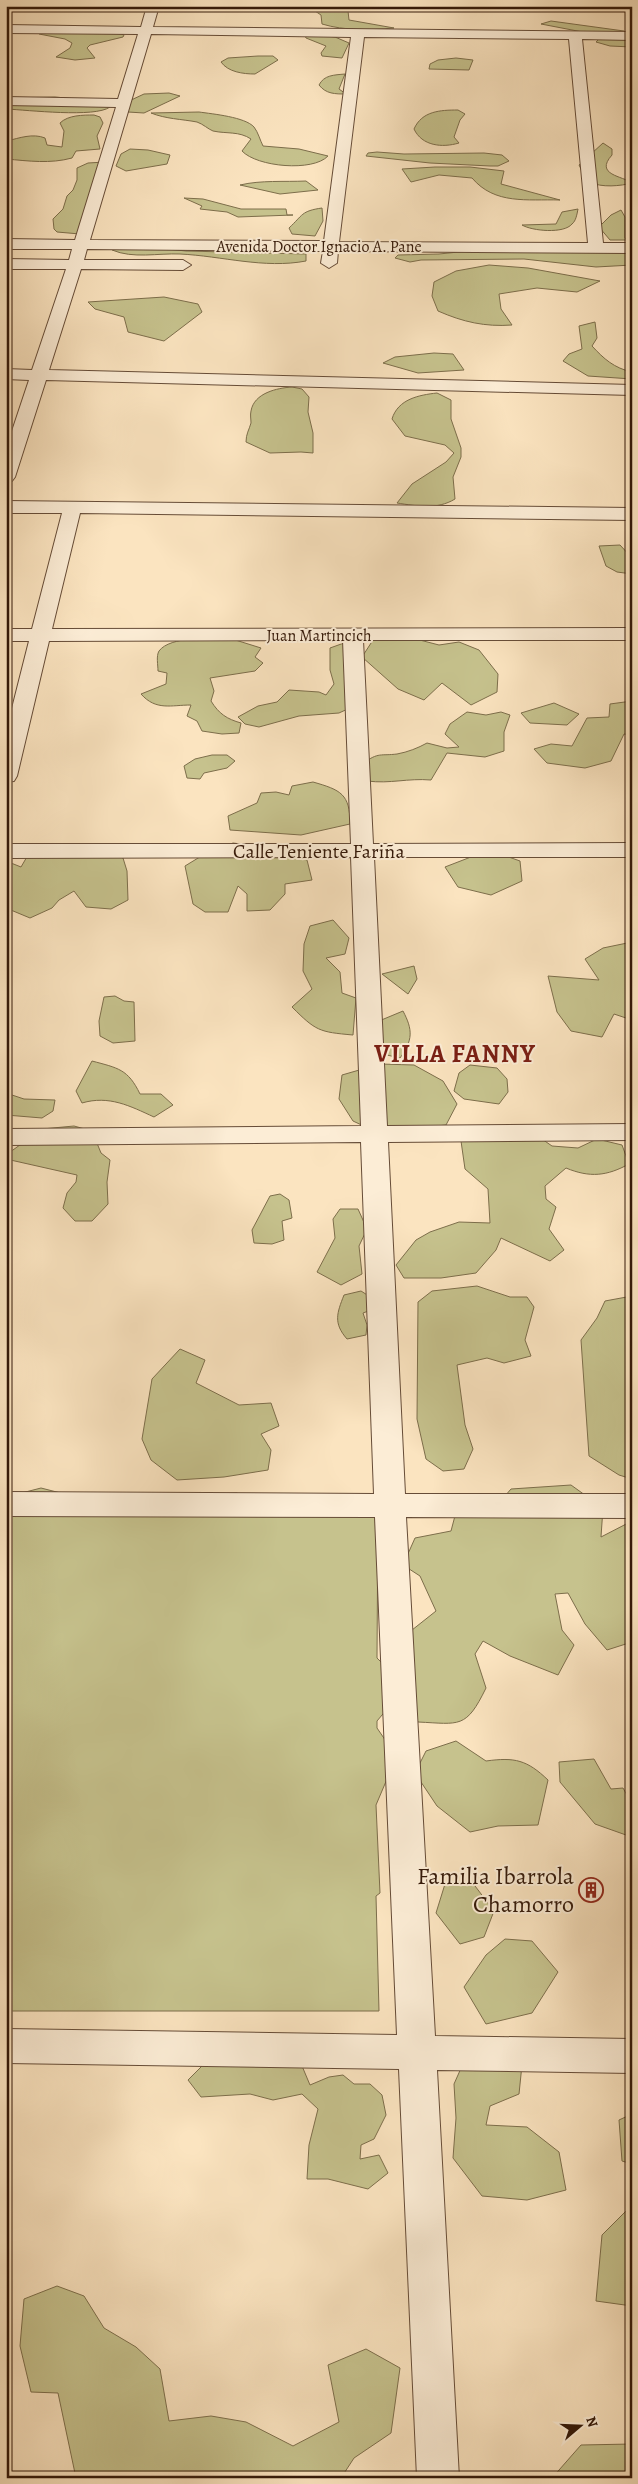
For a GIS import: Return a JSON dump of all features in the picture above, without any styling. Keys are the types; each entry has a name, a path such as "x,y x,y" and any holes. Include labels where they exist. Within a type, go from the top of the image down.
{"street":[{"path":"6,477 81,245 153,6"},
{"path":"6,29 632,36"},
{"path":"329,265 358,33"},
{"path":"575,36 596,248"},
{"path":"6,101 124,102"},
{"name":"Avenida Doctor Ignacio A. Pane","path":"6,244 632,248"},
{"name":"Avenida Doctor Ignacio A. Pane","path":"6,264 202,264"},
{"name":"Avenida Doctor Ignacio A. Pane","path":"309,265 348,265"},
{"path":"6,374 632,390"},
{"path":"6,507 632,514"},
{"path":"6,776 72,508"},
{"name":"Juan Martincich","path":"6,634 632,634"},
{"path":"353,635 390,1505 438,2478"},
{"name":"Calle Teniente Fariña","path":"6,851 632,850"},
{"path":"6,1137 632,1132"},
{"path":"6,1504 632,1506"},
{"path":"6,2046 416,2051 632,2056"}],"shaded area":[{"path":"278,6 303,6 319,11 351,6 348,11 349,20 394,28 340,28 322,24 321,15 315,11"},
{"path":"551,21 624,31 632,38 632,47 610,46 596,42 600,38 593,34 541,24"},
{"path":"39,31 117,33 124,35 123,37 90,45 87,48 95,58 75,60 56,57 70,48 72,43 65,39 39,34"},
{"path":"305,36 335,37 349,43 342,58 322,56 321,53 326,46"},
{"path":"273,56 278,60 255,74 232,70 221,62 228,58"},
{"path":"456,58 473,60 469,70 429,69 430,64 438,60"},
{"path":"345,74 339,89 346,94 328,92 319,85 327,77"},
{"path":"169,93 180,96 144,113 128,112 129,101 144,94"},
{"path":"55,97 86,100 110,107 91,112 76,113 6,109 6,98"},
{"path":"458,110 465,114 460,120 454,137 459,143 453,145 433,144 422,139 414,129 417,123 427,115 438,111"},
{"path":"199,112 228,116 250,124 254,127 263,146 299,149 328,156 321,161 298,166 272,164 260,161 242,151 251,139 246,136 213,131 197,122 168,118 151,113"},
{"path":"81,115 100,117 103,123 97,136 100,149 76,151 72,158 56,161 39,162 6,159 7,141 26,136 36,136 45,138 47,145 62,147 64,131 60,123 63,120"},
{"path":"603,143 612,149 612,155 606,167 608,171 632,183 605,186 588,181 583,175 579,165"},
{"path":"130,149 148,150 170,155 167,164 126,171 116,166 121,154"},
{"path":"368,153 404,154 484,153 502,155 509,161 498,166 490,166 430,163 366,156"},
{"path":"105,162 80,234 57,232 54,229 53,219 63,209 67,196 73,190 77,180 77,168 88,163"},
{"path":"470,167 504,171 501,184 560,200 524,200 501,197 481,187 472,178 439,175 411,182 402,169"},
{"path":"306,181 318,190 280,194 240,185 264,182"},
{"path":"184,198 203,199 241,209 286,209 287,215 293,215 238,217 227,212 200,209 202,206"},
{"path":"322,208 323,221 315,236 292,234 289,228 303,214"},
{"path":"578,209 573,223 562,229 540,230 522,225 556,224 562,212"},
{"path":"621,210 625,217 625,238 628,240 610,240 599,227 611,215"},
{"path":"111,243 186,251 306,254 306,261 274,264 196,255 128,254 112,250"},
{"path":"478,250 632,250 632,265 596,267 524,259 421,260 410,262 395,258 398,255 439,254"},
{"path":"489,265 528,268 600,281 577,292 537,288 499,294 501,309 512,325 474,323 438,311 432,296 434,282 456,271"},
{"path":"164,297 198,304 202,312 164,341 128,332 124,317 95,309 88,302"},
{"path":"595,322 597,338 592,346 610,362 632,372 632,379 588,376 563,361 569,354 582,349 579,326"},
{"path":"434,353 453,354 464,370 418,373 383,363 395,357"},
{"path":"292,387 302,389 309,397 308,412 313,433 313,453 270,453 246,442 251,423 251,411 257,400 273,390"},
{"path":"437,393 451,400 451,419 461,448 461,457 453,477 455,499 434,506 397,503 412,484 446,462 454,453 445,445 405,436 392,419 399,407 410,399"},
{"path":"620,545 632,558 632,574 617,572 606,566 599,546"},
{"path":"229,638 261,648 255,657 263,663 255,671 210,678 214,691 211,701 224,715 241,723 239,733 222,734 202,731 197,721 187,716 191,705 158,705 152,703 141,694 166,684 167,673 158,671 157,661 159,651 164,646 182,640"},
{"path":"412,638 439,645 459,642 479,650 498,674 497,692 471,705 442,683 424,700 398,689 362,657 373,640"},
{"path":"344,643 352,707 339,713 299,716 259,727 245,724 238,717 258,706 277,702 289,690 319,692 326,695 334,684 330,670 330,648"},
{"path":"632,701 632,735 624,734 611,761 585,768 547,763 534,749 551,744 572,746 587,718 609,717 610,704"},
{"path":"554,703 579,714 567,725 530,723 521,713"},
{"path":"467,712 486,715 501,712 510,715 504,732 504,751 485,757 447,753 431,780 367,781 364,763 376,756 413,750 427,743 447,748 459,747 445,734 450,724"},
{"path":"212,755 227,755 235,761 227,768 204,773 200,779 187,778 184,766 195,759"},
{"path":"313,782 331,788 342,795 348,806 350,824 301,835 230,830 228,816 257,803 261,793 276,792 289,795 292,786"},
{"path":"233,843 256,846 307,860 312,880 285,884 285,894 270,910 247,911 247,894 238,886 228,912 205,912 193,904 185,866 203,855"},
{"path":"95,847 123,858 127,871 128,900 111,909 86,907 74,891 59,900 52,908 30,918 6,908 6,861 21,867 28,855"},
{"path":"489,850 520,861 522,881 491,895 458,887 445,867"},
{"path":"333,920 349,938 345,954 326,958 340,972 342,993 356,998 353,1035 332,1033 319,1029 292,1007 312,989 303,971 304,944 310,926"},
{"path":"632,942 632,1020 614,1014 602,1037 571,1031 557,1012 548,976 599,980 585,959 603,948"},
{"path":"414,966 417,979 408,994 382,974"},
{"path":"115,996 124,1001 134,1002 135,1041 113,1043 100,1036 99,1021 104,997"},
{"path":"403,1011 410,1029 409,1040 404,1052 400,1058 378,1053 379,1021"},
{"path":"92,1061 115,1068 126,1074 140,1094 161,1094 173,1105 154,1117 110,1101 101,1100 82,1103 76,1091"},
{"path":"380,1064 414,1065 443,1081 457,1104 446,1125 409,1129 383,1135 353,1121 339,1099 342,1075"},
{"path":"470,1065 497,1068 507,1079 508,1092 499,1104 464,1099 454,1091 459,1073"},
{"path":"6,1093 24,1099 55,1100 53,1111 42,1118 6,1115"},
{"path":"74,1126 92,1131 101,1153 110,1160 107,1182 108,1204 92,1221 75,1221 63,1208 67,1193 76,1182 77,1175 6,1159 6,1155 42,1129"},
{"path":"539,1137 552,1146 578,1148 597,1139 622,1145 629,1164 613,1171 598,1174 583,1173 566,1168 545,1186 546,1199 556,1207 549,1229 564,1250 550,1261 501,1238 496,1250 476,1273 441,1278 404,1278 396,1265 416,1240 430,1232 459,1222 490,1223 488,1189 465,1169 461,1141"},
{"path":"280,1194 289,1200 292,1218 282,1221 284,1240 272,1244 254,1243 252,1230 270,1196"},
{"path":"340,1209 358,1209 367,1229 359,1246 362,1274 341,1285 317,1272 335,1238 333,1219"},
{"path":"477,1286 510,1297 527,1297 534,1307 525,1340 531,1356 504,1363 487,1358 457,1365 465,1425 473,1449 464,1469 443,1471 426,1459 417,1419 418,1302 432,1291"},
{"path":"361,1291 372,1298 371,1310 363,1313 367,1325 366,1335 347,1339 338,1323 340,1307 344,1295"},
{"path":"632,1296 632,1479 619,1475 589,1456 581,1340 597,1318 605,1301"},
{"path":"180,1349 205,1360 196,1383 239,1405 271,1403 279,1426 261,1434 271,1450 268,1470 224,1477 177,1480 151,1460 142,1439 152,1379"},
{"path":"571,1485 603,1508 601,1537 632,1521 632,1642 607,1650 585,1624 568,1593 555,1594 562,1630 574,1645 558,1675 510,1656 483,1641 475,1654 486,1688 473,1711 467,1717 453,1723 418,1722 399,1694 407,1634 436,1611 420,1576 403,1565 415,1538 451,1531 456,1512 498,1504 511,1489"},
{"path":"41,1488 88,1500 237,1493 252,1504 378,1505 377,1658 384,1665 393,1702 377,1721 377,1728 390,1747 390,1772 376,1805 380,1893 376,1896 379,2011 6,2011 6,1497"},
{"path":"456,1741 486,1761 505,1759 520,1761 534,1768 548,1780 538,1825 498,1826 470,1832 437,1806 415,1773 426,1751"},
{"path":"594,1759 611,1789 623,1788 632,1804 632,1832 626,1835 595,1824 560,1782 559,1762"},
{"path":"472,1882 494,1911 484,1937 460,1944 436,1913 445,1884"},
{"path":"505,1939 532,1941 558,1972 532,2013 486,2024 464,1987 486,1955"},
{"path":"504,2037 523,2055 519,2094 490,2106 486,2125 527,2127 559,2152 566,2190 527,2200 482,2196 453,2158 456,2118 454,2084 470,2048"},
{"path":"212,2056 302,2066 310,2085 329,2077 343,2075 354,2084 370,2084 382,2095 386,2115 374,2139 361,2145 360,2159 379,2155 388,2173 368,2189 328,2179 307,2179 309,2145 318,2109 302,2094 273,2100 250,2094 201,2097 188,2080"},
{"path":"632,2114 632,2164 622,2161 619,2120"},
{"path":"632,2205 632,2306 596,2301 602,2235"},
{"path":"57,2286 84,2296 104,2328 136,2347 160,2369 169,2421 211,2416 246,2422 293,2446 339,2422 328,2365 366,2349 400,2368 391,2433 354,2458 341,2478 76,2478 58,2393 31,2392 20,2346 24,2299"},
{"path":"632,2444 632,2478 552,2478 581,2445"}],"place":[{"name":"Familia Ibarrola Chamorro","path":"591,1890"}],"district":[{"name":"VILLA FANNY","path":"455,1053"}]}
